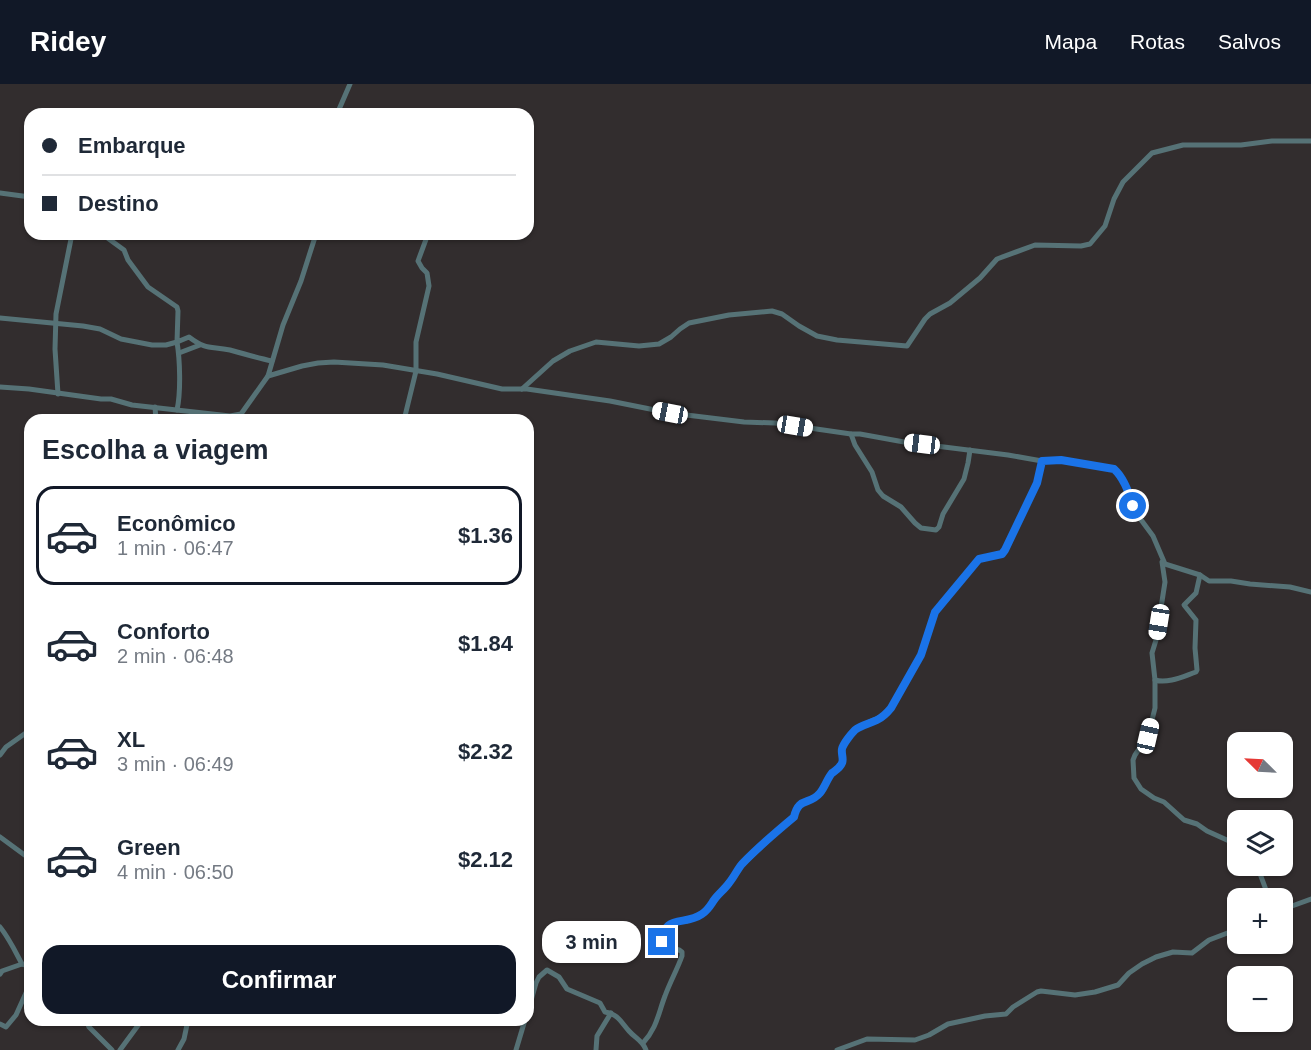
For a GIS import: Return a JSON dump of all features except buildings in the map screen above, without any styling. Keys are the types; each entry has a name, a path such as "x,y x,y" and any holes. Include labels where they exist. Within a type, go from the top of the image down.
{"street":[{"path":"340,108 350,84"},
{"path":"522,388 553,361 570,351 596,342 639,346 659,344 689,323 729,315 772,311 782,314 817,336 837,340 907,345 930,314 950,303 980,278 998,259 1035,245 1081,246 1090,244 1105,226 1114,199 1123,182 1152,153 1183,145 1241,145 1272,141 1311,141"},
{"path":"0,193 24,196"},
{"path":"58,394 55,349 56,314 71,240"},
{"path":"110,240 124,250 128,260 151,290 178,308 179,401 177,410"},
{"path":"241,414 268,376 283,325 314,240"},
{"path":"405,414 416,371 416,342 429,286 428,273 418,261 426,240"},
{"path":"48,323 56,314"},
{"path":"0,318 100,329 121,339 152,345 166,345 189,337 200,345 272,361"},
{"path":"179,353 200,345"},
{"path":"268,376 302,366 334,362 383,365 469,380 502,389 522,388 610,401 670,413 744,422 775,423 1114,469 1120,474 1136,513 1153,536 1165,564 1209,580 1290,587 1311,592"},
{"path":"0,387 111,399 132,405 212,414"},
{"path":"155,407 156,414"},
{"path":"851,434 855,445 872,472 878,490 901,507 921,528 927,529 936,530 939,526 943,514 964,479 970,450"},
{"path":"643,1043 658,1021 665,996 682,956 682,952 678,949 670,950 663,946 662,935 665,929 670,923 693,920 710,908 742,865 794,817 799,805 821,792 834,771 841,766 843,747 852,734 861,726 885,715 891,708 921,655 939,605 979,559 1002,554 1005,550 1037,483 1042,461"},
{"path":"1161,556 1165,582 1152,653 1155,708 1148,736 1133,760 1134,778 1142,789 1164,802 1184,820 1227,839"},
{"path":"1155,680 1175,679 1197,670 1196,620 1184,606 1196,593 1200,575"},
{"path":"0,755 6,747 24,734"},
{"path":"0,837 24,855"},
{"path":"1293,906 1311,899"},
{"path":"0,927 9,938 22,964 2,971 0,974"},
{"path":"837,1050 867,1039 915,1040 935,1033 948,1024 1006,1014 1037,992 1075,995 1095,992 1118,985 1129,973 1148,960 1173,952 1192,953 1209,940 1227,933"},
{"path":"534,990 539,977 547,970 559,977 567,989 600,1003 605,1012 621,1020 643,1043 646,1050"},
{"path":"0,1024 6,1027 16,1016 24,998"},
{"path":"596,1050 597,1036 611,1013"},
{"path":"89,1026 111,1050"},
{"path":"120,1050 138,1026"},
{"path":"178,1050 184,1039 187,1026"},
{"path":"516,1050 523,1026"}],"route":[{"path":"662,942 662,935 670,923 693,920 710,908 742,865 794,817 799,805 821,792 834,771 841,766 843,747 852,734 861,726 885,715 891,708 921,655 939,605 979,559 1002,554 1005,550 1037,483 1042,461 1061,460 1114,469 1120,474 1133,506"}]}
